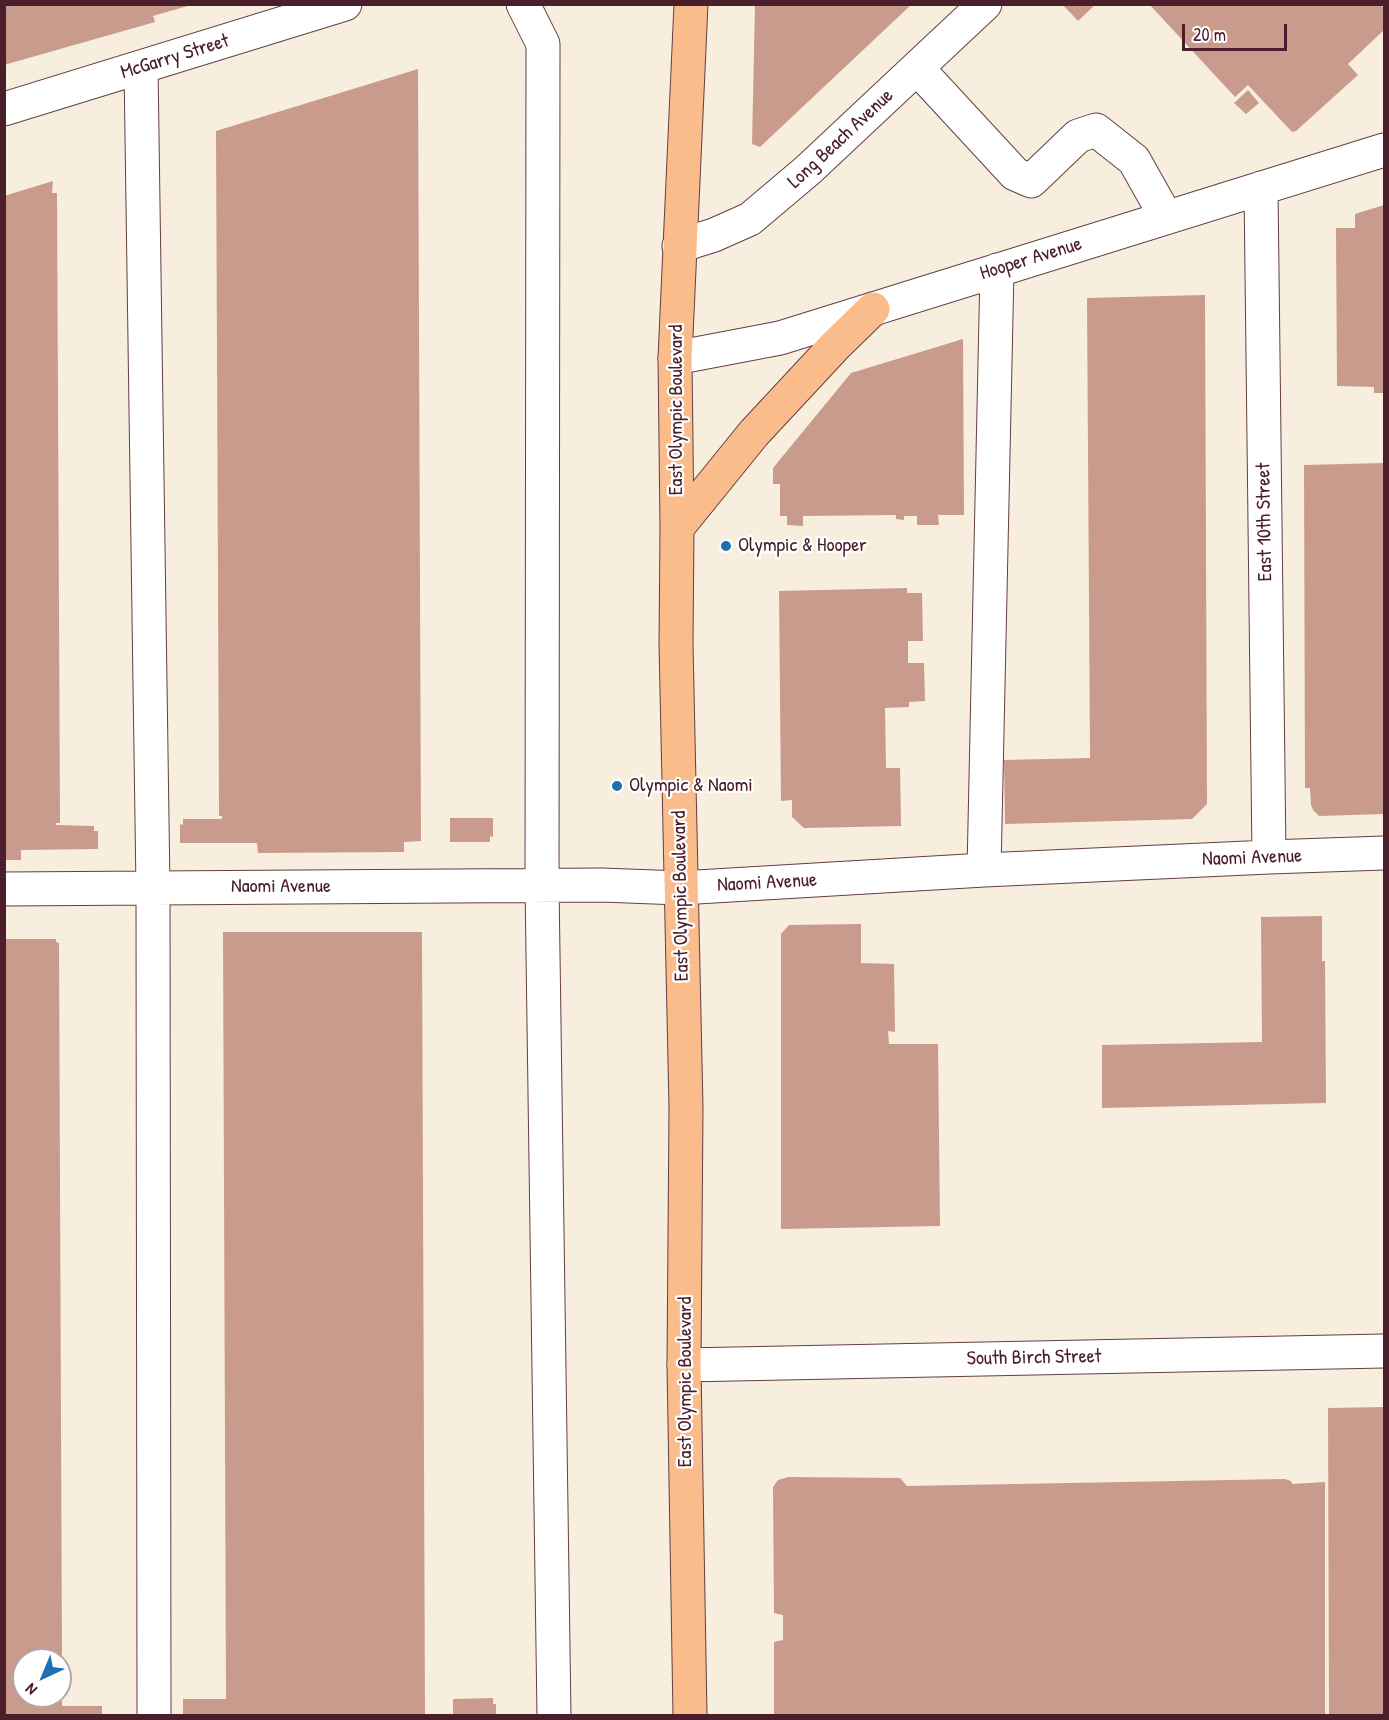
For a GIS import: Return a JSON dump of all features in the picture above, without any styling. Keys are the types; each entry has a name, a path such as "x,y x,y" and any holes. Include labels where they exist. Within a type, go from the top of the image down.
{"main road":[{"name":"East Olympic Boulevard","path":"690,4 675,358 677,528 675,644 686,1108 684,1365 690,1716"},
{"path":"677,528 754,433 873,309"}],"street":[{"name":"McGarry Street","path":"4,109 345,4"},
{"path":"523,4 543,44 542,885 554,1716"},
{"name":"Long Beach Avenue","path":"679,246 714,235 750,219 808,170 985,4"},
{"path":"141,67 153,888 154,1716"},
{"path":"917,68 1015,174 1031,181 1078,136 1096,130 1134,160 1166,217"},
{"name":"Hooper Avenue","path":"675,358 780,339 1384,150"},
{"name":"East 10th Street","path":"1261,188 1269,856"},
{"path":"984,870 997,270"},
{"name":"Naomi Avenue","path":"4,889 542,885 680,888 984,870 1269,856 1384,853"},
{"name":"South Birch Street","path":"684,1365 1384,1351"}],"building":[{"path":"4,4 191,5 153,16 155,22 4,65"},
{"path":"755,4 912,4 760,147 752,144"},
{"path":"1062,4 1096,4 1078,21"},
{"path":"1149,4 1380,4 1384,9 1384,30 1348,64 1358,75 1296,131 1292,132 1248,85 1235,97"},
{"path":"418,69 421,841 404,842 404,852 258,853 257,843 180,843 180,824 183,825 183,819 222,819 222,816 219,816 216,131"},
{"path":"1248,90 1259,103 1246,114 1234,103"},
{"path":"53,181 52,193 57,193 60,823 56,825 94,826 94,831 98,831 98,849 21,850 21,860 4,860 4,196"},
{"path":"1384,205 1384,393 1374,393 1374,387 1337,386 1336,228 1355,228 1355,214"},
{"path":"1205,295 1207,804 1192,819 1005,824 1004,760 1090,758 1087,298"},
{"path":"963,339 964,515 938,515 939,525 917,525 917,516 904,516 904,520 896,519 896,515 803,516 803,526 787,525 787,516 780,516 780,484 773,484 773,468 851,373"},
{"path":"1384,463 1384,814 1319,816 1311,805 1310,788 1305,788 1304,465"},
{"path":"907,588 907,593 922,593 923,641 908,641 908,663 924,663 925,701 909,702 909,707 885,708 886,768 900,768 901,826 804,828 792,817 792,800 781,801 779,591"},
{"path":"450,818 493,818 493,837 490,836 490,842 450,842"},
{"path":"1322,916 1322,961 1325,961 1326,1103 1102,1108 1102,1045 1262,1042 1261,917"},
{"path":"861,924 861,963 894,964 895,1032 888,1031 889,1044 938,1044 940,1226 781,1229 781,934 789,925"},
{"path":"223,932 422,932 425,1716 183,1716 183,1699 226,1699"},
{"path":"4,939 56,939 59,943 62,1648 12,1648 12,1708 102,1706 102,1716 4,1716"},
{"path":"1384,1407 1384,1716 1329,1716 1328,1408"},
{"path":"788,1477 900,1478 907,1486 1285,1479 1291,1481 1292,1484 1325,1482 1325,1716 774,1716 774,1642 783,1640 783,1615 774,1613 773,1487 778,1480"},
{"path":"493,1698 493,1704 496,1704 496,1716 453,1716 453,1699"}],"place":[{"name":"Olympic & Hooper","path":"726,546"},
{"name":"Olympic & Naomi","path":"617,786"}]}
